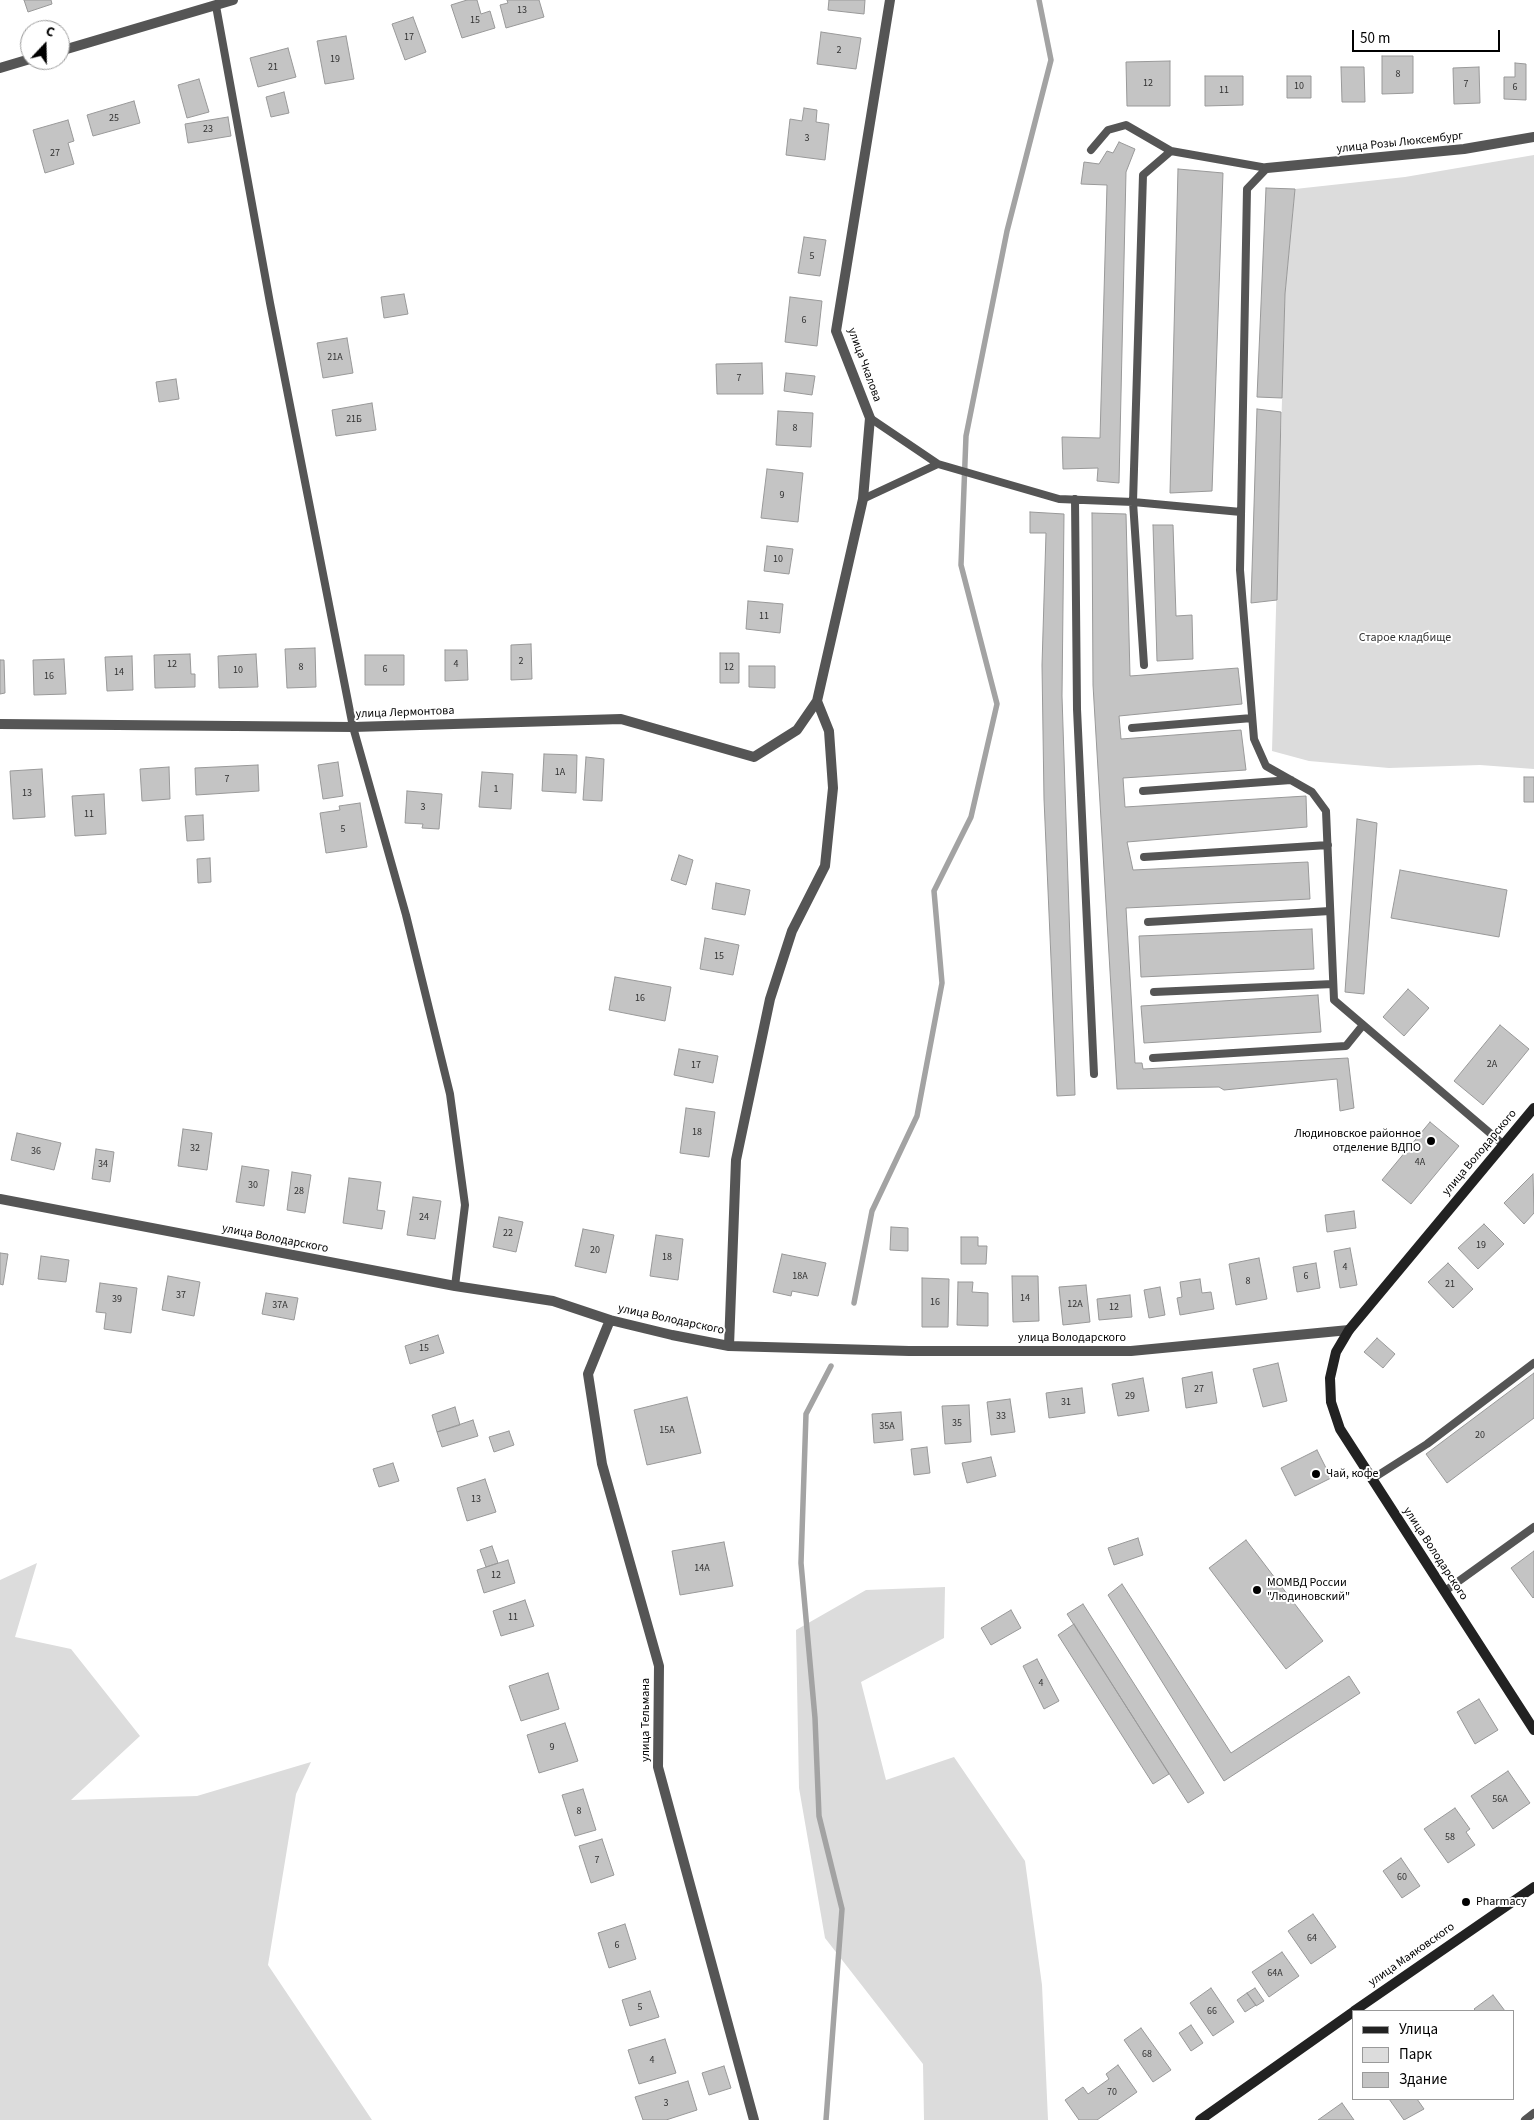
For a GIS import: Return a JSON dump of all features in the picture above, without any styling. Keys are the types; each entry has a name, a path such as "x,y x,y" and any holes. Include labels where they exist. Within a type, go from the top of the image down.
{"street":[{"path":"70,48 233,0"},
{"name":"улица Чкалова","path":"797,730 817,702 863,499 870,418 836,331 890,0"},
{"path":"0,68 20,62"},
{"name":"улица Розы Люксембург","path":"1267,168 1464,149 1534,137"},
{"path":"728,1346 736,1160 770,999 792,931 825,866 833,788 830,732 817,702"},
{"name":"улица Лермонтова","path":"0,724 353,727 621,719 754,757 797,730"},
{"name":"улица Володарского","path":"1534,1108 1349,1330 1336,1352 1330,1378 1331,1402 1340,1429 1534,1730"},
{"name":"улица Володарского","path":"0,1199 455,1286 553,1301 610,1320 728,1346 909,1351 1131,1351 1349,1330"},
{"name":"улица Тельмана","path":"610,1320 588,1374 602,1464 659,1666 658,1767 754,2120"},
{"name":"улица Маяковского","path":"1356,2010 1534,1887"},
{"name":"улица Маяковского","path":"1200,2120 1352,2013"}],"lane":[{"path":"216,6 270,303 353,727 406,915 450,1094 465,1205 455,1286"},
{"path":"1091,150 1108,130 1126,125 1171,151 1267,168"},
{"path":"1144,665 1133,502 1143,175 1171,151"},
{"path":"1267,168 1247,189 1240,570 1254,739 1266,766 1312,792 1326,811 1334,1000 1504,1145"},
{"path":"870,418 938,464 1060,499 1133,502 1241,512"},
{"path":"863,499 938,464"},
{"path":"1075,499 1077,709 1094,1074"},
{"path":"1132,728 1252,718"},
{"path":"1143,791 1292,780"},
{"path":"1144,857 1328,845"},
{"path":"1148,922 1330,911"},
{"path":"1154,992 1334,984"},
{"path":"1153,1058 1346,1046 1363,1025"},
{"path":"1372,1479 1427,1444 1534,1364"},
{"path":"1445,1592 1534,1527"},
{"path":"1525,2120 1534,2113"}],"green space":[{"name":"Старое кладбище","path":"1534,155 1534,769 1480,765 1389,768 1309,761 1272,751 1285,294 1295,189 1405,177"},
{"path":"37,1563 15,1637 71,1649 140,1736 71,1800 197,1796 311,1762 296,1794 268,1965 372,2120 0,2120 0,1580"},
{"path":"945,1587 944,1638 861,1682 886,1780 954,1757 1025,1861 1042,1985 1048,2120 924,2120 923,2064 825,1938 799,1788 796,1630 866,1590"}],"building":[{"path":"24,0 51,0 52,4 28,12"},
{"path":"467,0 477,0 481,14 490,11 495,28 462,38 451,5"},
{"path":"507,0 539,0 544,17 506,28 500,5 508,3"},
{"path":"829,0 865,0 864,14 828,10"},
{"path":"413,17 426,52 405,60 392,24"},
{"path":"821,32 861,38 856,69 817,64"},
{"path":"346,36 354,79 325,84 317,41"},
{"path":"288,48 296,77 258,87 250,58"},
{"path":"1382,56 1413,56 1413,93 1382,94"},
{"path":"1170,61 1170,106 1127,106 1126,62"},
{"path":"1515,63 1526,64 1526,100 1504,99 1504,77 1515,77"},
{"path":"1341,67 1364,67 1365,102 1342,102"},
{"path":"1479,67 1480,103 1454,104 1453,68"},
{"path":"1205,76 1243,76 1243,105 1205,106"},
{"path":"1287,76 1311,76 1311,98 1287,98"},
{"path":"199,79 209,112 187,118 178,85"},
{"path":"284,92 289,113 271,117 266,97"},
{"path":"134,101 140,123 93,136 87,115"},
{"path":"804,108 817,110 816,122 829,124 825,160 786,155 790,119 802,121"},
{"path":"228,117 231,136 188,143 185,124"},
{"path":"68,120 74,141 68,143 74,164 45,173 33,130"},
{"path":"1119,142 1135,149 1126,172 1119,483 1097,481 1098,468 1063,469 1062,437 1100,438 1107,185 1081,184 1084,162 1099,164 1107,151 1113,153"},
{"path":"1178,169 1223,173 1212,491 1170,493"},
{"path":"1266,188 1295,189 1285,294 1282,398 1257,397"},
{"path":"804,237 826,240 820,276 798,273"},
{"path":"404,294 408,314 384,318 381,297"},
{"path":"790,297 822,301 817,346 785,342"},
{"path":"347,338 353,373 323,378 317,343"},
{"path":"762,363 763,394 717,394 716,364"},
{"path":"786,373 815,376 812,395 784,391"},
{"path":"176,379 179,399 159,402 156,382"},
{"path":"372,403 376,430 336,436 332,410"},
{"path":"1257,409 1281,412 1277,600 1251,603"},
{"path":"778,411 813,413 811,447 776,445"},
{"path":"767,469 803,473 798,522 761,518"},
{"path":"1030,512 1064,514 1062,696 1075,1095 1057,1096 1044,799 1042,665 1046,533 1030,533"},
{"path":"1092,513 1126,514 1130,676 1238,668 1242,704 1119,716 1121,739 1241,730 1246,770 1123,778 1125,807 1306,796 1307,827 1127,842 1133,870 1308,862 1310,899 1126,908 1135,1063 1142,1063 1143,1069 1348,1058 1354,1108 1340,1111 1337,1079 1224,1090 1219,1087 1117,1089 1093,685"},
{"path":"1153,525 1173,525 1176,616 1192,615 1193,659 1157,661"},
{"path":"767,546 793,549 789,574 764,571"},
{"path":"748,601 783,604 780,633 746,629"},
{"path":"531,644 532,679 511,680 511,645"},
{"path":"315,648 316,687 287,688 285,649"},
{"path":"445,650 467,650 468,680 445,681"},
{"path":"720,653 739,653 739,683 720,683"},
{"path":"190,654 191,674 195,674 195,687 155,688 154,655"},
{"path":"256,654 258,687 219,688 218,656"},
{"path":"365,655 404,655 404,685 365,685"},
{"path":"132,656 133,690 107,691 105,657"},
{"path":"64,659 66,694 34,695 33,660"},
{"path":"0,660 4,660 5,693 0,694"},
{"path":"749,666 775,666 775,688 749,687"},
{"path":"544,754 577,755 576,793 542,791"},
{"path":"586,757 604,759 602,801 583,800"},
{"path":"338,762 343,796 323,799 318,765"},
{"path":"258,765 259,791 196,795 195,768"},
{"path":"169,767 170,799 142,801 140,769"},
{"path":"42,769 45,817 13,819 10,771"},
{"path":"482,772 513,774 511,809 479,807"},
{"path":"1524,777 1534,777 1534,802 1524,802"},
{"path":"407,791 442,794 439,829 422,828 423,824 405,823"},
{"path":"104,794 106,834 75,836 72,796"},
{"path":"360,803 367,847 326,853 320,813 340,810 339,806"},
{"path":"203,815 204,840 187,841 185,816"},
{"path":"1357,819 1377,823 1364,994 1345,992"},
{"path":"679,855 693,860 686,885 671,880"},
{"path":"210,858 211,882 198,883 197,859"},
{"path":"1400,870 1507,890 1499,937 1391,918"},
{"path":"716,883 750,890 745,915 712,909"},
{"path":"1312,929 1314,969 1141,977 1139,936"},
{"path":"705,938 739,945 733,975 700,969"},
{"path":"615,977 671,987 665,1021 609,1010"},
{"path":"1408,989 1429,1008 1404,1036 1383,1017"},
{"path":"1318,995 1321,1032 1144,1043 1141,1006"},
{"path":"1500,1025 1529,1049 1483,1105 1454,1081"},
{"path":"679,1049 718,1056 713,1083 674,1075"},
{"path":"686,1108 715,1112 709,1157 680,1153"},
{"path":"1430,1122 1459,1146 1411,1204 1382,1180"},
{"path":"183,1129 212,1133 207,1170 178,1166"},
{"path":"17,1133 61,1143 54,1170 11,1160"},
{"path":"96,1149 114,1152 110,1182 92,1179"},
{"path":"242,1166 269,1170 264,1206 236,1202"},
{"path":"292,1172 311,1175 305,1213 287,1210"},
{"path":"1533,1174 1534,1213 1524,1224 1504,1203"},
{"path":"349,1178 381,1182 377,1210 385,1211 382,1229 343,1223"},
{"path":"413,1197 441,1201 435,1239 407,1235"},
{"path":"1354,1211 1356,1228 1327,1232 1325,1215"},
{"path":"499,1217 523,1222 516,1252 493,1247"},
{"path":"1484,1224 1504,1244 1478,1269 1458,1248"},
{"path":"891,1227 908,1228 908,1251 890,1250"},
{"path":"583,1229 614,1235 606,1273 575,1266"},
{"path":"656,1235 683,1239 678,1280 650,1276"},
{"path":"961,1237 978,1237 978,1246 987,1246 986,1264 961,1264"},
{"path":"1350,1248 1357,1285 1340,1288 1334,1251"},
{"path":"0,1253 8,1254 3,1285 0,1284"},
{"path":"782,1254 826,1263 818,1296 792,1291 791,1296 773,1292"},
{"path":"41,1256 69,1260 66,1282 38,1279"},
{"path":"1259,1258 1267,1299 1236,1305 1229,1264"},
{"path":"1316,1263 1320,1288 1297,1292 1293,1267"},
{"path":"1448,1263 1473,1289 1453,1308 1428,1282"},
{"path":"168,1276 200,1282 194,1316 162,1310"},
{"path":"1012,1276 1038,1276 1039,1321 1013,1322"},
{"path":"922,1278 949,1279 948,1327 922,1327"},
{"path":"1200,1279 1202,1293 1211,1292 1214,1309 1180,1315 1177,1298 1182,1297 1180,1282"},
{"path":"958,1282 973,1282 972,1292 988,1293 988,1326 957,1325"},
{"path":"100,1283 137,1288 131,1333 104,1329 106,1313 96,1312"},
{"path":"1086,1285 1090,1322 1063,1325 1059,1287"},
{"path":"1160,1287 1165,1315 1149,1318 1144,1290"},
{"path":"266,1293 298,1298 294,1320 262,1314"},
{"path":"1130,1295 1132,1317 1099,1320 1097,1299"},
{"path":"438,1335 444,1353 410,1364 405,1346"},
{"path":"1377,1338 1395,1354 1383,1368 1364,1352"},
{"path":"1278,1363 1287,1401 1263,1407 1253,1369"},
{"path":"1212,1372 1217,1403 1186,1408 1182,1378"},
{"path":"1534,1373 1534,1418 1447,1483 1426,1454"},
{"path":"1143,1378 1149,1411 1118,1416 1112,1384"},
{"path":"1082,1388 1085,1413 1049,1418 1046,1393"},
{"path":"687,1397 701,1453 647,1465 634,1410"},
{"path":"1010,1399 1015,1432 991,1435 987,1402"},
{"path":"969,1405 971,1442 945,1444 942,1406"},
{"path":"455,1407 460,1425 437,1432 432,1415"},
{"path":"901,1412 903,1440 874,1443 872,1414"},
{"path":"473,1420 478,1436 442,1447 437,1432"},
{"path":"509,1431 514,1445 494,1452 489,1437"},
{"path":"927,1447 930,1473 914,1475 911,1449"},
{"path":"1317,1450 1331,1478 1295,1496 1281,1468"},
{"path":"991,1457 996,1476 967,1483 962,1463"},
{"path":"393,1463 399,1481 379,1487 373,1469"},
{"path":"485,1479 496,1512 467,1521 457,1488"},
{"path":"1138,1538 1143,1555 1114,1565 1108,1548"},
{"path":"1246,1540 1323,1641 1286,1669 1209,1568"},
{"path":"724,1542 733,1586 680,1595 672,1551"},
{"path":"492,1546 498,1563 486,1567 480,1550"},
{"path":"1534,1551 1534,1597 1533,1598 1511,1568"},
{"path":"508,1560 515,1583 484,1593 477,1570"},
{"path":"1122,1584 1231,1753 1349,1676 1360,1693 1224,1781 1108,1595"},
{"path":"525,1600 534,1626 501,1636 493,1611"},
{"path":"1083,1604 1204,1793 1188,1803 1067,1614"},
{"path":"1011,1610 1021,1628 991,1645 981,1628"},
{"path":"1074,1624 1169,1774 1153,1784 1058,1635"},
{"path":"1037,1659 1059,1701 1044,1709 1023,1666"},
{"path":"548,1673 559,1709 521,1721 509,1686"},
{"path":"1479,1699 1498,1730 1475,1744 1457,1712"},
{"path":"565,1723 578,1761 539,1773 527,1735"},
{"path":"1508,1771 1530,1803 1493,1829 1471,1796"},
{"path":"583,1789 596,1830 575,1836 562,1795"},
{"path":"1455,1808 1470,1829 1466,1832 1475,1845 1448,1863 1424,1829"},
{"path":"602,1839 614,1875 591,1883 579,1846"},
{"path":"1401,1858 1420,1886 1402,1898 1383,1871"},
{"path":"1313,1914 1336,1947 1311,1964 1288,1931"},
{"path":"625,1924 636,1959 609,1968 598,1933"},
{"path":"1282,1952 1299,1976 1269,1997 1252,1972"},
{"path":"1211,1988 1234,2022 1213,2036 1190,2003"},
{"path":"1255,1988 1264,2001 1256,2006 1247,1993"},
{"path":"650,1991 659,2017 630,2026 622,2000"},
{"path":"1247,1993 1256,2005 1245,2012 1237,2000"},
{"path":"1493,1995 1504,2010 1475,2010"},
{"path":"1191,2025 1203,2043 1191,2051 1179,2033"},
{"path":"1141,2028 1171,2070 1153,2082 1124,2040"},
{"path":"665,2039 676,2073 639,2084 628,2050"},
{"path":"1118,2065 1137,2092 1097,2120 1079,2120 1065,2100 1083,2087 1088,2094 1109,2079 1106,2074"},
{"path":"724,2066 731,2088 709,2095 702,2073"},
{"path":"688,2081 697,2110 666,2120 643,2120 635,2097"},
{"path":"1390,2100 1418,2100 1424,2109 1404,2120"},
{"path":"1342,2103 1354,2120 1318,2120"}],"waterway":[{"path":"854,1303 872,1211 917,1116 942,983 934,891 971,817 997,704 961,565 966,436 1007,231 1051,60 1039,0"},
{"path":"826,2120 842,1909 819,1816 815,1718 801,1563 806,1414 831,1366"}],"place":[{"name":"Людиновское районное отделение ВДПО","path":"1431,1141"},
{"name":"Чай, кофе","path":"1316,1474"},
{"name":"МОМВД России \"Людиновский\"","path":"1257,1590"},
{"name":"Pharmacy","path":"1466,1902"}]}
